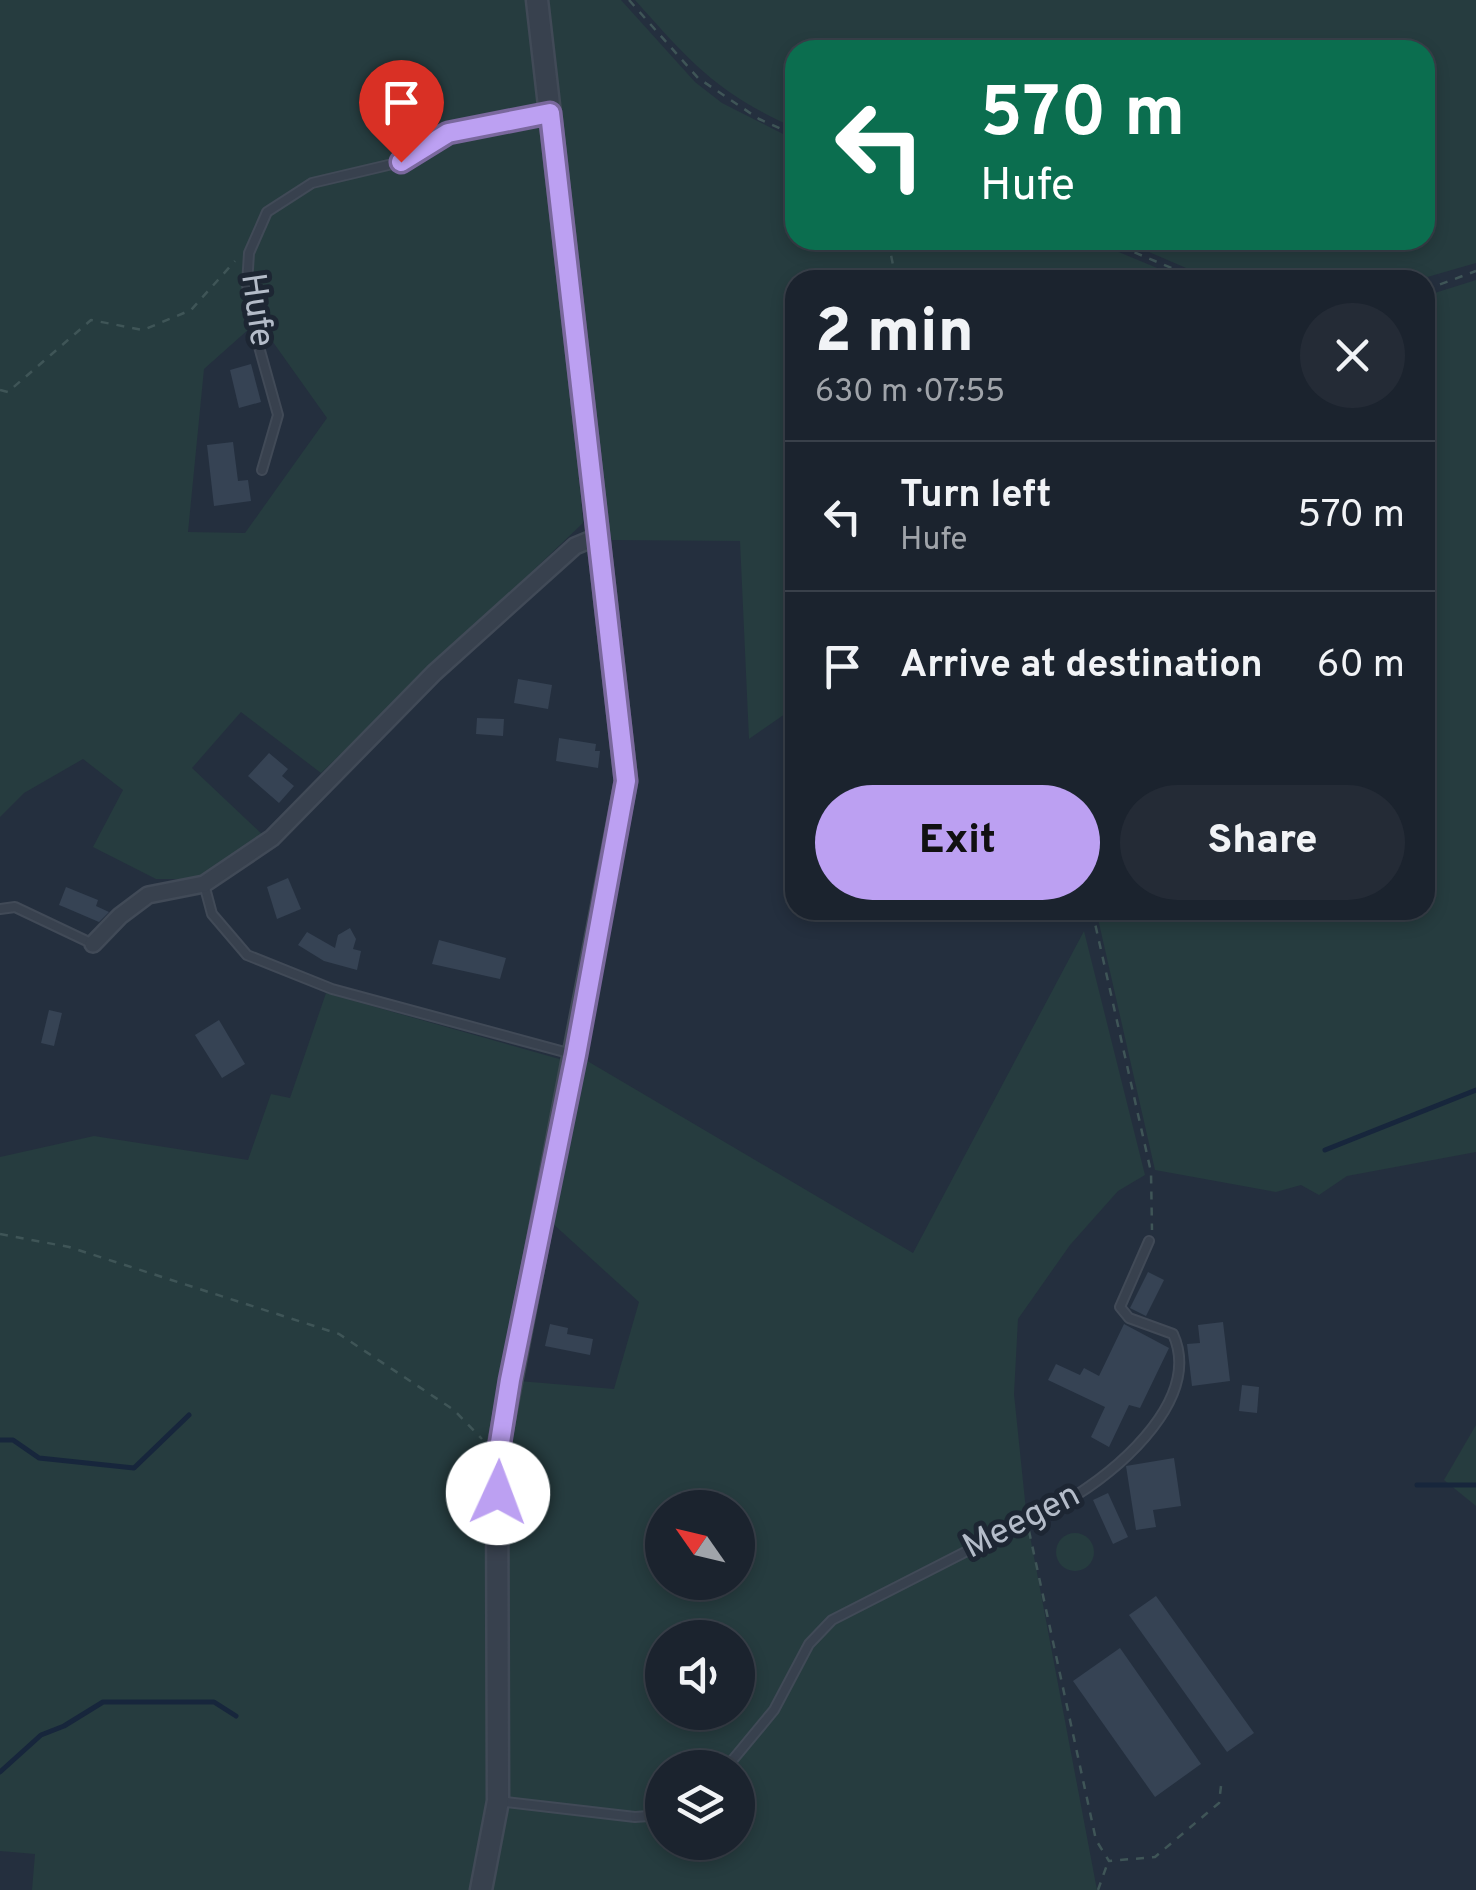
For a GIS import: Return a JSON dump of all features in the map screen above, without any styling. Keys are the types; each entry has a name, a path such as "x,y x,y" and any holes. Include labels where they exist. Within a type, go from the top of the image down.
{"street":[{"path":"481,1890 498,1801 498,1455 626,781 538,0"},
{"path":"93,944 148,894 204,884 272,838 434,673 576,546 598,536"}],"lane":[{"name":"Hufe","path":"262,470 278,415 250,302 249,252 267,212 312,183 401,162 448,133 550,113"},
{"path":"204,884 212,914 247,955 332,989 576,1055"},
{"path":"0,909 15,907 93,944"},
{"name":"Meegen","path":"741,1750 774,1710 809,1644 832,1620 1097,1482 1146,1438 1174,1389 1179,1346 1173,1334 1129,1318 1120,1307 1150,1241"},
{"path":"498,1801 645,1817"}],"path":[{"path":"629,0 698,78 759,119 785,131"},
{"path":"1128,250 1176,270"},
{"path":"0,390 8,392 91,320 142,330 191,310 231,263 249,252"},
{"path":"1435,286 1476,271"},
{"path":"1094,920 1150,1172 1154,1216 1150,1241"},
{"path":"0,1234 69,1247 339,1334 454,1410 498,1455"},
{"path":"1027,1520 1096,1840 1109,1861"},
{"path":"1109,1861 1155,1858 1218,1803 1222,1786"},
{"path":"1098,1890 1109,1861"}],"green space":[{"path":"0,0 529,0 561,280 583,523 321,773 241,712 192,768 265,837 196,879 156,879 93,847 123,790 83,759 24,793 0,817","holes":["258,321 327,418 245,533 188,532 204,369"]},
{"path":"546,0 621,0 695,82 722,103 785,135 785,250 1114,250 1162,270 785,270 785,714 749,739 740,541 609,540 574,271"},
{"path":"635,0 1476,0 1476,263 1435,275 1435,270 1191,270 1144,250 1435,250 1435,40 785,40 785,123 725,89 672,41"},
{"path":"1476,280 1476,1152 1347,1176 1319,1195 1301,1185 1276,1192 1155,1170 1098,920 1435,920 1435,293"},
{"path":"1084,931 1145,1175 1118,1191 1070,1245 1018,1319 1014,1394 1027,1520 1097,1890 32,1890 35,1854 0,1851 0,1157 94,1136 248,1160 271,1094 290,1098 326,993 563,1060 506,1458 519,1381 614,1389 639,1302 551,1222 584,1059 913,1253"},
{"path":"1476,1425 1476,1506 1444,1480"},
{"path":"1075,1533 1089,1538 1094,1552 1089,1566 1075,1571 1061,1566 1056,1552 1061,1538"}],"building":[{"path":"251,364 261,402 239,408 230,370"},
{"path":"233,442 238,481 248,480 251,501 214,506 207,445"},
{"path":"518,679 552,685 548,709 514,703"},
{"path":"477,718 504,719 503,736 476,734"},
{"path":"559,738 596,744 595,751 600,751 598,768 556,761"},
{"path":"269,753 288,769 282,776 294,786 279,803 248,776"},
{"path":"288,878 301,909 277,919 267,887"},
{"path":"66,887 98,900 96,906 109,912 99,922 59,905"},
{"path":"350,928 356,939 353,949 361,951 357,970 324,961 298,945 307,932 335,948 338,935"},
{"path":"439,940 506,958 500,979 432,964"},
{"path":"49,1010 62,1013 54,1046 41,1043"},
{"path":"219,1020 245,1064 222,1078 195,1035"},
{"path":"1148,1272 1164,1280 1146,1316 1130,1308"},
{"path":"1223,1322 1230,1381 1192,1386 1187,1344 1200,1343 1198,1325"},
{"path":"550,1324 568,1328 567,1334 593,1339 590,1355 545,1346"},
{"path":"1124,1324 1169,1348 1140,1408 1129,1405 1109,1447 1091,1437 1105,1407 1048,1380 1056,1364 1080,1375 1084,1368 1099,1376"},
{"path":"1242,1385 1259,1387 1257,1413 1239,1411"},
{"path":"1174,1458 1181,1506 1153,1510 1156,1527 1136,1530 1126,1466"},
{"path":"1108,1493 1128,1537 1113,1544 1093,1500"},
{"path":"1156,1596 1254,1733 1227,1752 1129,1615"},
{"path":"1120,1648 1201,1764 1155,1797 1073,1681"}],"waterway":[{"path":"1325,1150 1476,1090"},
{"path":"0,1440 13,1440 39,1458 134,1468 189,1415"},
{"path":"1417,1485 1476,1485"},
{"path":"0,1772 41,1735 103,1702 214,1702 236,1716"}],"route":[{"path":"401,162 448,133 550,113 626,781 576,1055 510,1380 498,1455 498,1493"}]}
